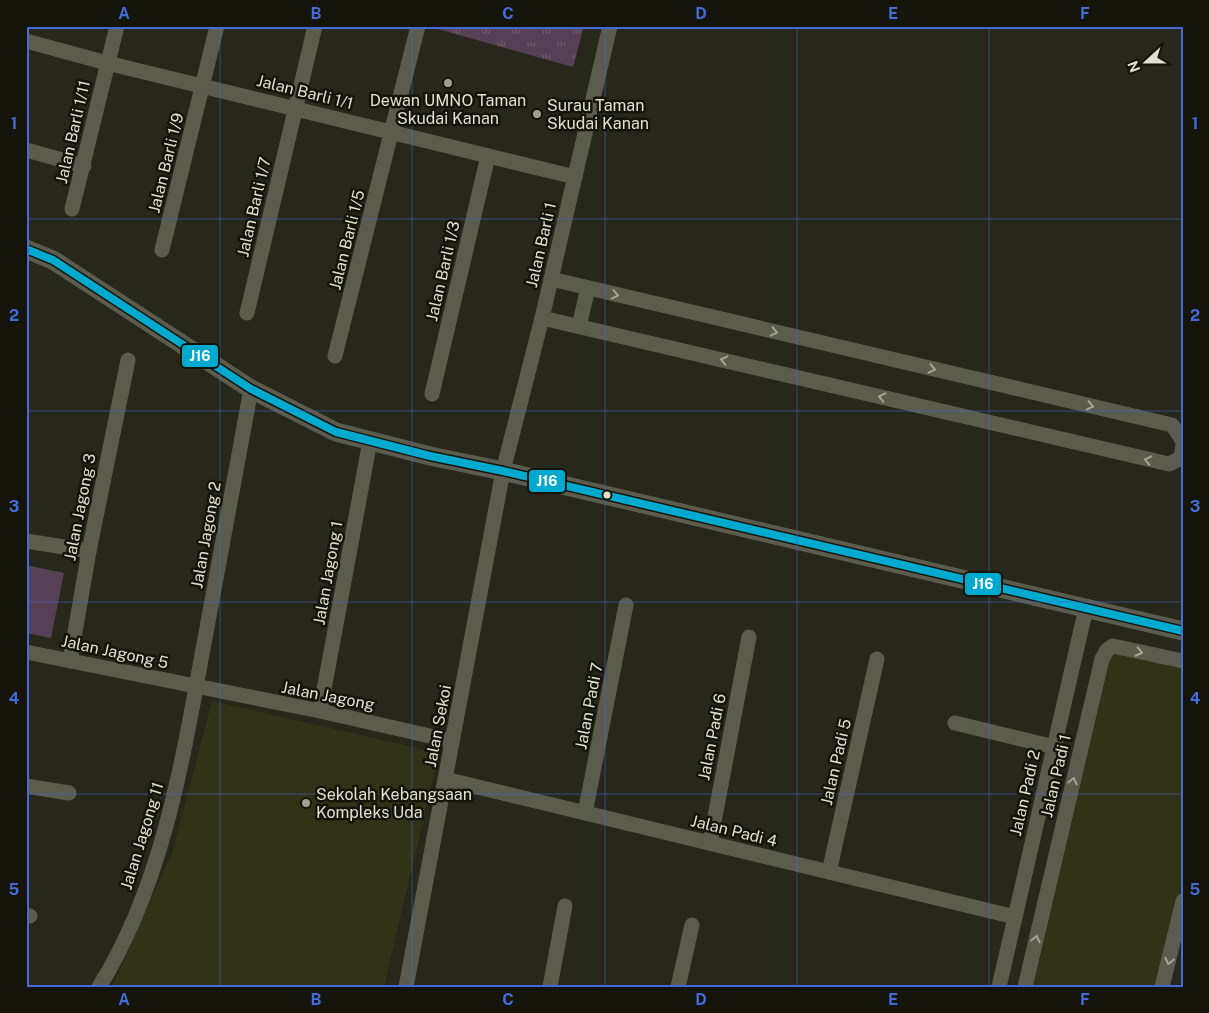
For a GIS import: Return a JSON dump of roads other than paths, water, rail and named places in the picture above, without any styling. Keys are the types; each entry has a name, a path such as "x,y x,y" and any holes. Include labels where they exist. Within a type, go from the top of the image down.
{"street":[{"name":"Jalan Barli 1/11","path":"72,209 117,26"},
{"name":"Jalan Barli 1/9","path":"162,250 217,26"},
{"name":"Jalan Barli 1/7","path":"247,313 315,26"},
{"name":"Jalan Barli 1/5","path":"335,356 393,132 418,26"},
{"name":"Jalan Barli 1","path":"503,471 542,318 610,26"},
{"name":"Jalan Barli 1/1","path":"26,41 107,63 575,177"},
{"path":"26,150 84,166"},
{"name":"Jalan Barli 1/3","path":"432,394 488,156"},
{"path":"26,249 53,260 251,389 336,432 430,456 503,471 1182,630"},
{"path":"542,318 1170,464 1181,458 1183,442 1172,425 551,280"},
{"path":"579,326 588,288"},
{"name":"Jalan Jagong 3","path":"70,661 89,551 128,360"},
{"name":"Jalan Jagong 2","path":"196,687 251,389"},
{"name":"Jalan Jagong 1","path":"320,712 370,441"},
{"name":"Jalan Sekoi","path":"406,987 503,471"},
{"path":"26,541 89,551"},
{"name":"Jalan Padi 7","path":"585,813 626,605"},
{"name":"Jalan Padi 2","path":"999,987 1086,608"},
{"name":"Jalan Padi 6","path":"710,843 749,637"},
{"name":"Jalan Padi 1","path":"1025,987 1102,659 1107,650 1113,646 1183,661"},
{"name":"Jalan Jagong 5","path":"26,652 196,687"},
{"name":"Jalan Padi 5","path":"829,872 877,659"},
{"name":"Jalan Jagong","path":"196,687 452,741"},
{"name":"Jalan Jagong 11","path":"99,987 119,952 156,861 189,729 196,687"},
{"path":"955,724 1054,747"},
{"name":"Jalan Padi 4","path":"445,780 1015,917"},
{"path":"26,786 69,793"},
{"path":"1162,987 1183,901"},
{"path":"550,987 565,906"},
{"path":"678,987 692,925"}],"place":[{"name":"Dewan UMNO Taman Skudai Kanan","path":"448,83"},
{"name":"Surau Taman Skudai Kanan","path":"537,114"},
{"name":"Sekolah Kebangsaan Kompleks Uda","path":"306,803"}]}
